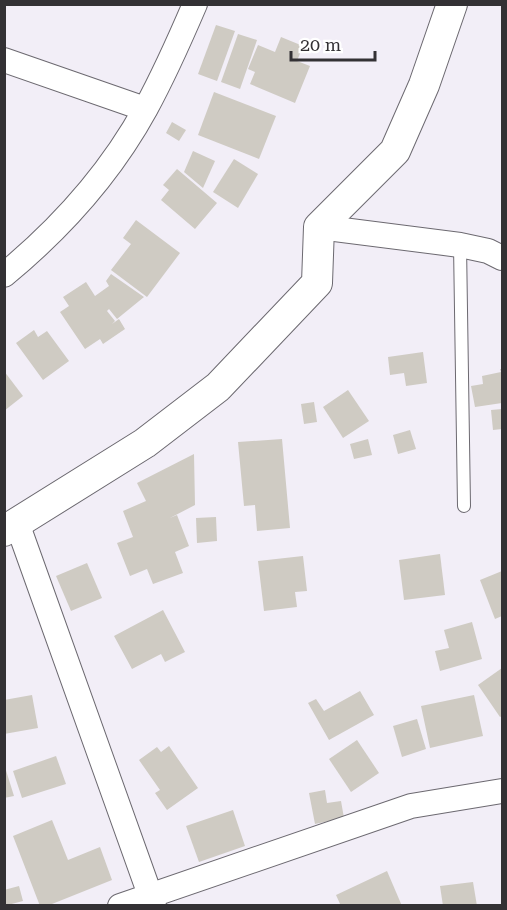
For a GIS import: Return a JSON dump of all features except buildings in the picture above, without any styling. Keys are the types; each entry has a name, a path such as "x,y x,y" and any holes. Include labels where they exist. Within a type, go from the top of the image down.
{"street":[{"path":"4,274 37,248 75,208 114,159 146,109 195,4"},
{"path":"151,900 11,527 145,443 218,387 317,283 319,227 395,151 424,85 452,4"},
{"path":"4,60 146,109"},
{"path":"319,227 460,245 488,251 502,258"},
{"path":"120,906 151,900 411,806 502,791"}],"lane":[{"path":"460,245 464,506"}]}
